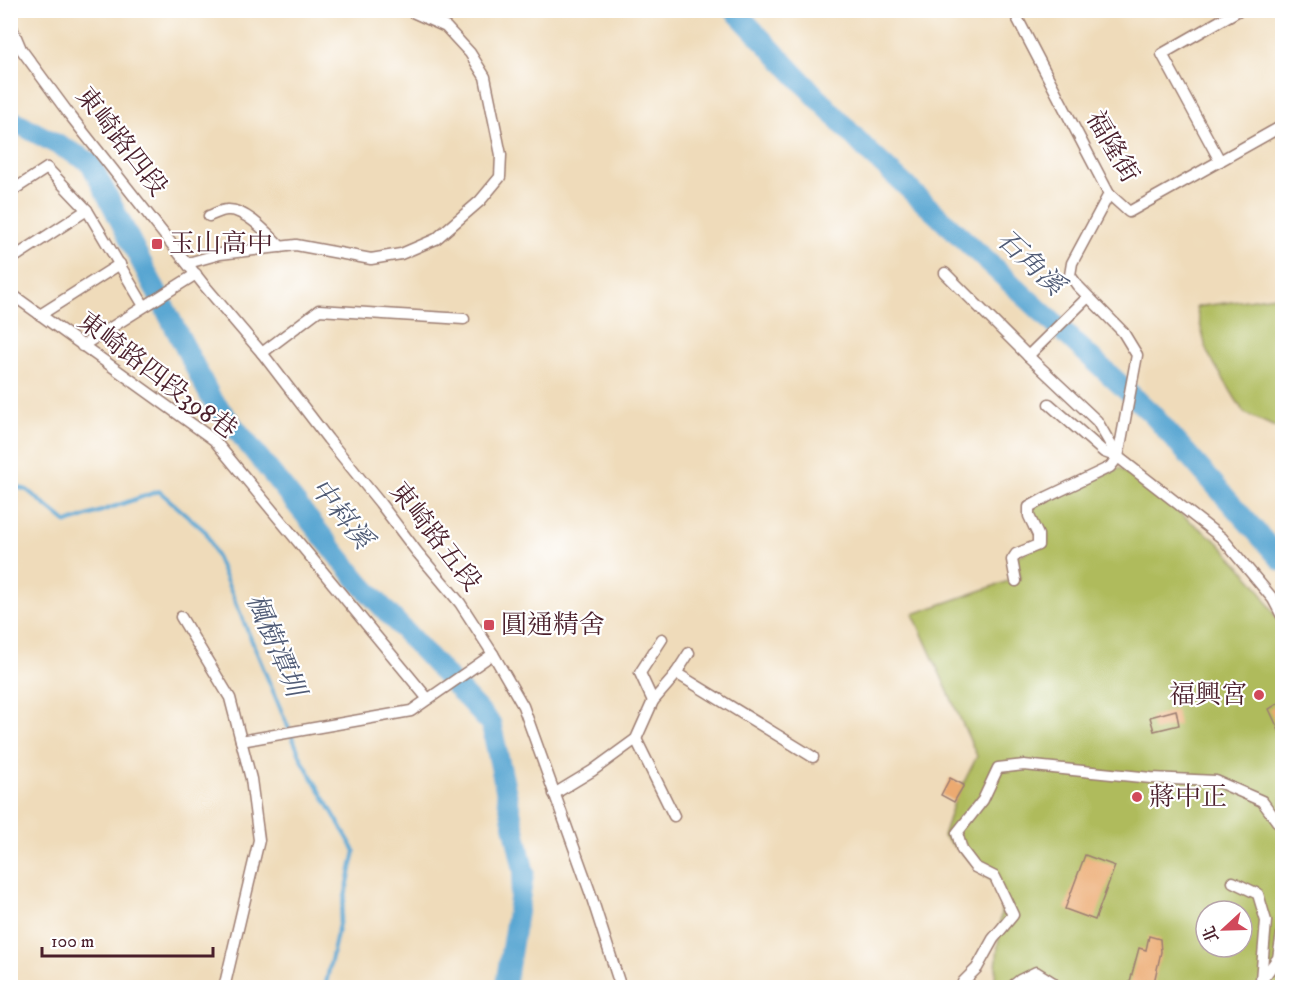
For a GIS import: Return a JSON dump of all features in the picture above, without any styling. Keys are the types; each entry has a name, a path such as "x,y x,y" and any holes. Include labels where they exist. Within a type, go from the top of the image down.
{"street":[{"path":"188,263 220,254 297,245 371,259 401,254 436,238 480,201 500,177 501,155 485,77 470,53 446,27 408,10"},
{"name":"福隆街","path":"1013,10 1109,195 1129,212 1282,126"},
{"path":"1220,162 1162,54 1239,10"},
{"name":"東崎路四段","path":"10,23 21,49 32,65 204,285"},
{"path":"10,192 46,168 87,210 144,306"},
{"path":"1016,581 1012,560 1017,554 1038,545 1038,535 1029,516 1029,507 1110,467 1118,457 1137,355 1123,332 1070,275 1072,263 1109,195"},
{"path":"209,216 226,209 235,210 256,222 281,247"},
{"path":"10,260 87,210"},
{"path":"40,315 120,264"},
{"path":"945,273 1097,421 1118,457"},
{"path":"82,346 196,274"},
{"name":"東崎路五段","path":"204,285 262,353 417,552 460,603 493,654 523,706 590,892 621,987"},
{"name":"東崎路四段398巷","path":"10,293 214,440 428,699"},
{"path":"1028,356 1088,297"},
{"path":"262,353 319,310 464,319"},
{"path":"1049,404 1104,452 1118,457 1222,538 1273,599 1282,616"},
{"path":"181,617 230,698 251,779 259,840 224,987"},
{"path":"653,701 640,673 662,639"},
{"path":"554,794 592,771 636,739 653,701 689,653"},
{"path":"241,741 411,711 493,654"},
{"path":"676,673 813,757"},
{"path":"636,739 674,816"},
{"path":"972,987 963,982 976,968 993,939 1013,915 995,877 975,867 962,849 957,833 983,800 998,768 1024,765 1151,778 1216,781 1262,801 1282,828"},
{"path":"1233,882 1258,894 1266,921 1259,984"},
{"path":"1259,984 1278,958 1282,934"},
{"path":"1010,987 1036,972 1056,987"}],"green space":[{"path":"1282,295 1282,430 1244,413 1207,352 1196,307"},
{"path":"1120,468 1219,543 1256,584 1282,627 1282,987 1010,988 995,979 1003,890 943,836 954,802 977,756 913,614 1020,577 1016,557 1041,545 1031,507"}],"building":[{"path":"1282,701 1282,737 1269,709"},
{"path":"1176,710 1179,725 1154,731 1150,717"},
{"path":"950,778 964,785 954,802 941,795"},
{"path":"1085,855 1115,866 1095,920 1065,909"},
{"path":"1149,936 1160,939 1161,952 1153,987 1129,985 1139,948 1146,950"}],"waterway":[{"name":"石角溪","path":"734,10 867,150 1152,414 1282,561"},
{"name":"中嵙溪","path":"10,119 90,162 211,398 360,583 491,724 524,872 505,988"},
{"name":"楓樹潭圳","path":"10,485 27,490 67,523 159,491 206,532 302,760 355,851 325,988"}],"place":[{"name":"玉山高中","path":"157,244"},
{"name":"圓通精舍","path":"489,625"},
{"name":"福興宮","path":"1259,695"},
{"name":"蔣中正","path":"1137,797"}]}
